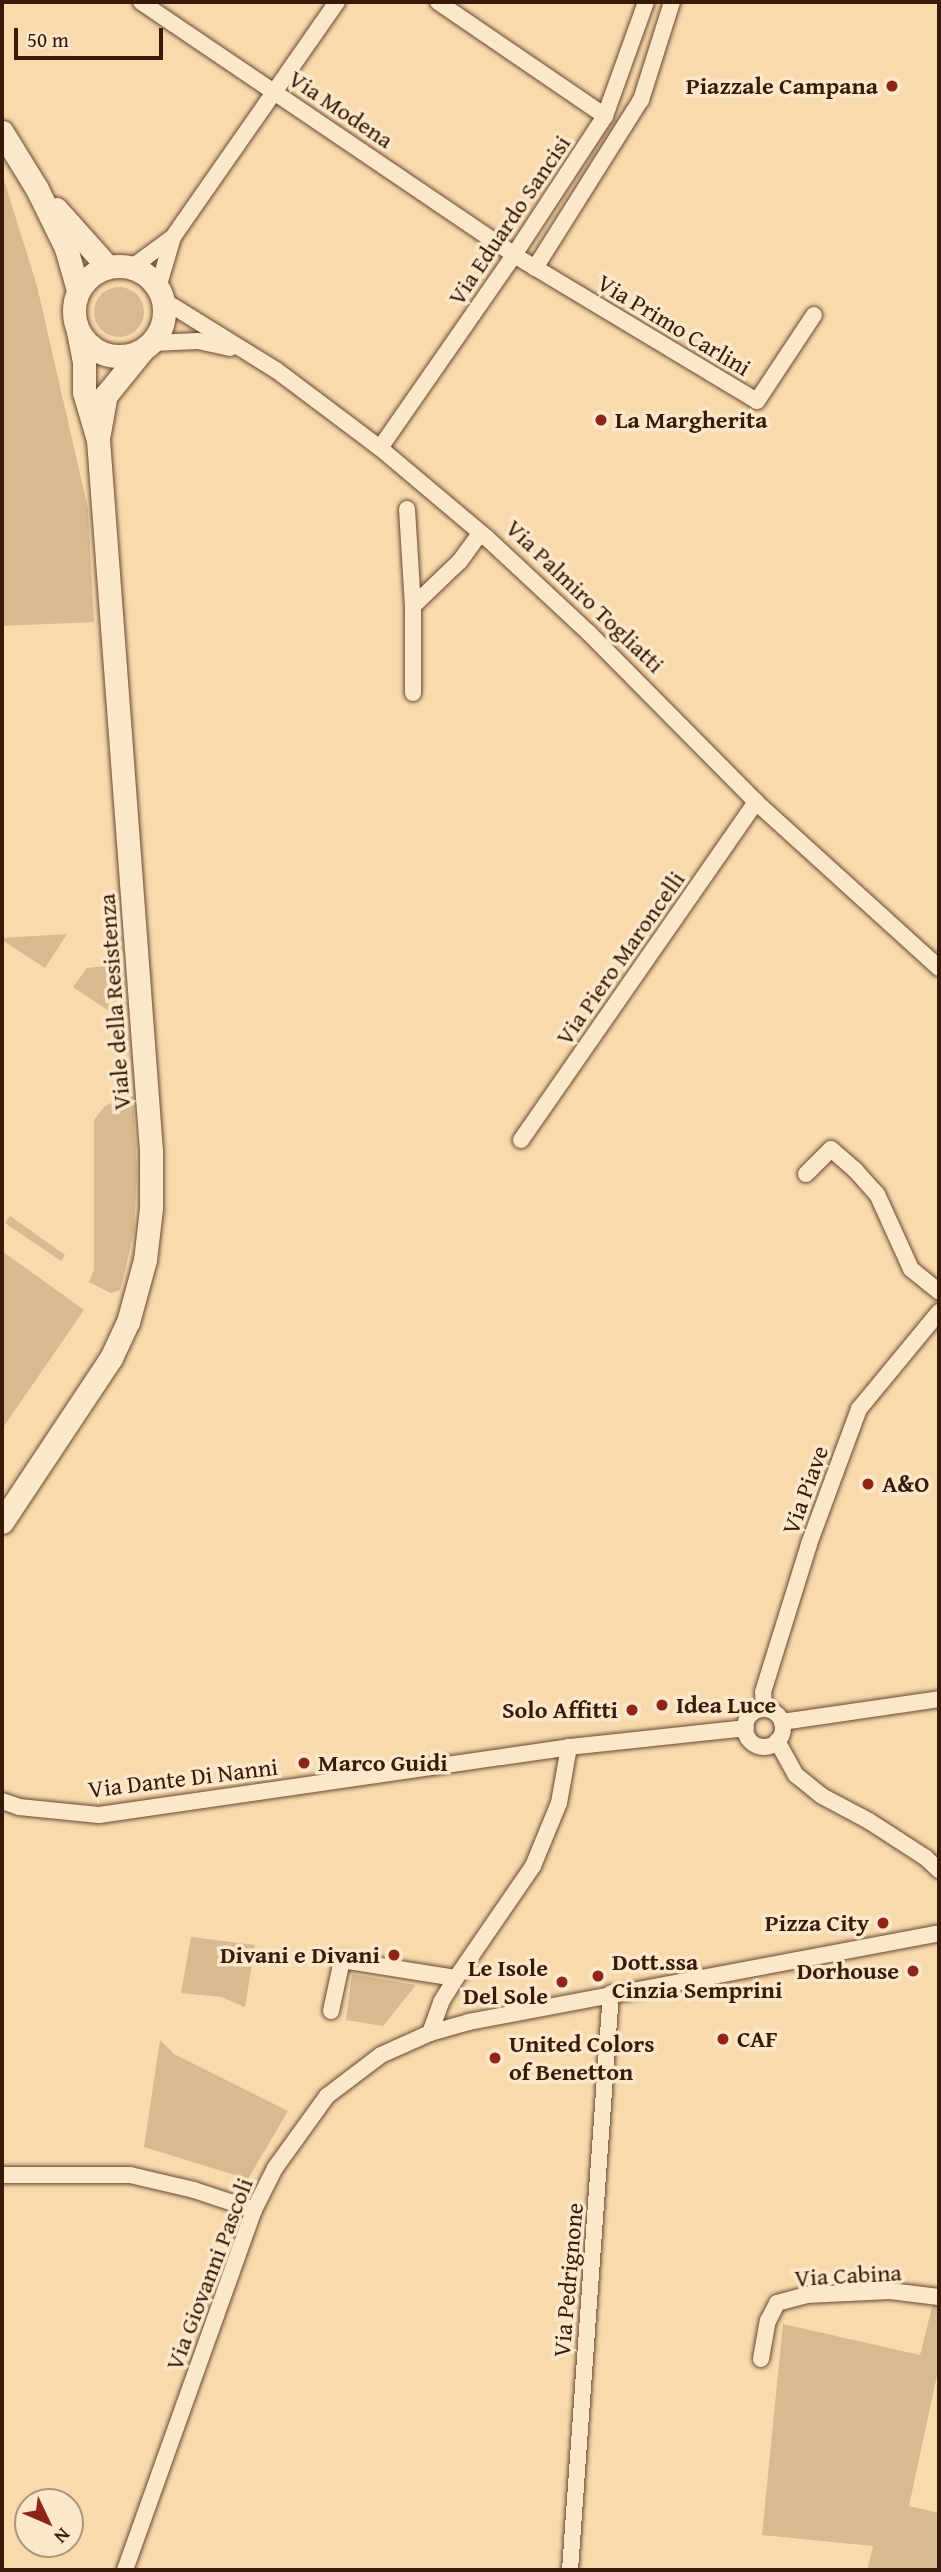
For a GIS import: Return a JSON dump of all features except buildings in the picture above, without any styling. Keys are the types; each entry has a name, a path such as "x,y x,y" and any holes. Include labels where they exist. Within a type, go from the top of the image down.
{"street":[{"name":"Via Modena","path":"141,2 514,255"},
{"path":"131,268 173,237 337,2"},
{"path":"438,2 605,116"},
{"name":"Via Eduardo Sancisi","path":"380,448 514,255 605,116 646,2"},
{"path":"535,268 641,100 672,2"},
{"path":"640,19 665,26"},
{"path":"2,132 37,189 66,248 78,290 96,272 108,267 131,268 142,272 161,294"},
{"path":"37,189 108,267"},
{"path":"161,294 173,237"},
{"name":"Via Primo Carlini","path":"514,255 757,401 814,315"},
{"name":"Viale della Resistenza","path":"2,1522 111,1358 128,1322 145,1260 151,1208 151,1140 98,440 84,392 84,362 73,311 78,290"},
{"name":"Viale della Resistenza","path":"98,440 106,395 146,347 164,315 161,294"},
{"name":"Via Palmiro Togliatti","path":"161,294 239,349 276,370 380,448 480,533 589,633 756,802 939,968"},
{"path":"78,332 86,344 105,355 127,356 146,347 198,341 239,349"},
{"path":"407,509 413,606 413,693"},
{"path":"413,606 460,561 480,533"},
{"name":"Via Piero Maroncelli","path":"521,1140 756,802"},
{"path":"806,1174 831,1149 856,1171 877,1194 911,1269 939,1292"},
{"name":"Via Piave","path":"764,1709 763,1692 808,1544 859,1409 939,1312"},
{"path":"782,1722 939,1699"},
{"path":"764,1709 775,1712 782,1722 783,1731 777,1741 767,1746 756,1744 748,1737 746,1728 749,1717 764,1709"},
{"name":"Via Dante Di Nanni","path":"2,1801 31,1809 99,1815 569,1747 746,1728"},
{"path":"777,1741 796,1775 822,1796 869,1821 926,1858 939,1870"},
{"path":"430,2033 441,2002 533,1866 559,1803 569,1747"},
{"name":"Via Giovanni Pascoli","path":"125,2570 254,2210 275,2168 327,2096 381,2055 430,2033 611,1993 939,1933"},
{"path":"331,2011 342,1960 456,1978"},
{"name":"Via Pedrignone","path":"570,2570 611,1993"},
{"path":"2,2175 130,2175 194,2190 254,2210"},
{"name":"Via Cabina","path":"761,2359 768,2321 777,2302 806,2295 890,2291 939,2297"}],"shaded area":[{"path":"4,180 37,286 88,509 94,622 2,626"},
{"path":"119,287 136,295 144,312 136,329 119,337 102,329 94,312 102,295"},
{"path":"67,934 45,968 2,940 2,938"},
{"path":"106,966 109,1011 73,987 87,968"},
{"path":"133,1096 137,1172 134,1231 120,1290 111,1293 89,1282 94,1270 94,1120 104,1107 122,1097"},
{"path":"10,1216 65,1255 61,1261 5,1223"},
{"path":"2,1251 84,1310 2,1429"},
{"path":"191,1937 255,1945 245,2007 221,1997 181,1993"},
{"path":"352,1974 416,1985 383,2026 346,2020"},
{"path":"160,2040 174,2054 288,2111 248,2179 144,2147"},
{"path":"933,2303 939,2304 939,2366 909,2506 939,2513 939,2570 867,2570 873,2546 762,2535 783,2324 920,2355"}],"place":[{"name":"Piazzale Campana","path":"892,86"},
{"name":"La Margherita","path":"601,420"},
{"name":"A&O","path":"868,1484"},
{"name":"Idea Luce","path":"662,1705"},
{"name":"Solo Affitti","path":"632,1710"},
{"name":"Marco Guidi","path":"304,1763"},
{"name":"Pizza City","path":"883,1923"},
{"name":"Divani e Divani","path":"394,1955"},
{"name":"Dorhouse","path":"913,1971"},
{"name":"Dott.ssa Cinzia Semprini","path":"598,1976"},
{"name":"Le Isole Del Sole","path":"562,1982"},
{"name":"CAF","path":"723,2039"},
{"name":"United Colors of Benetton","path":"495,2058"}]}
